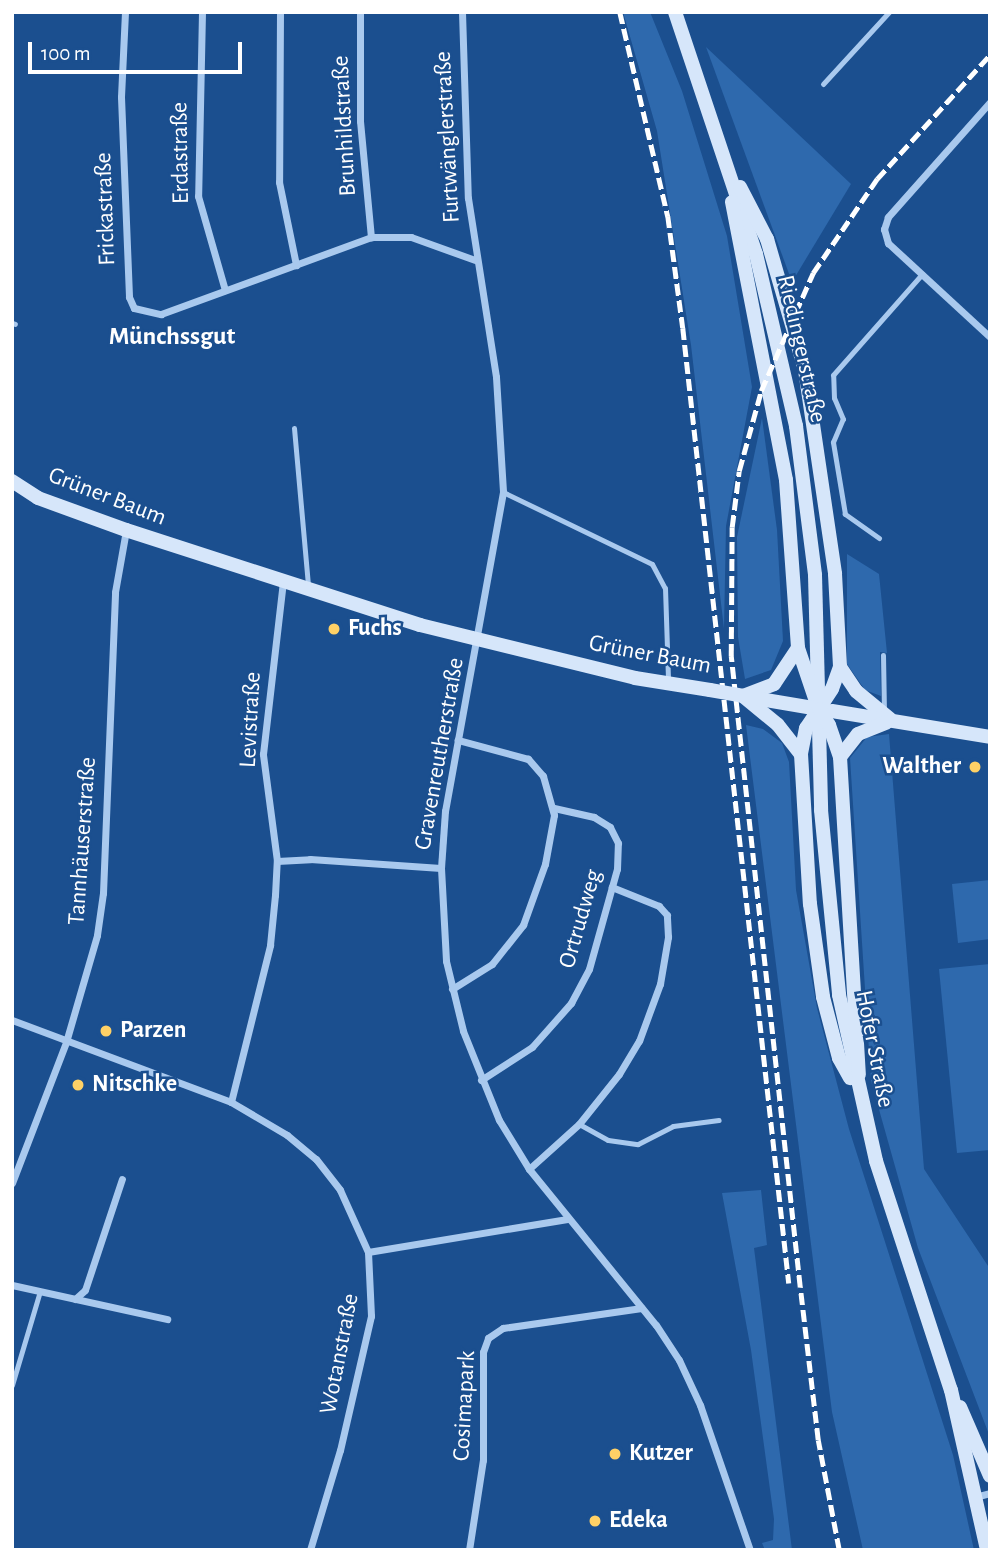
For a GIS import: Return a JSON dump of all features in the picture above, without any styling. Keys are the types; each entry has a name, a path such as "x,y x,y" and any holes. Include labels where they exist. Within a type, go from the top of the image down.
{"main road":[{"name":"Riedingerstraße","path":"675,14 728,168 767,296 796,426 816,575 821,711"},
{"path":"728,168 786,480 798,648 810,689 840,757 846,902 860,1053 858,1093"},
{"path":"728,168 767,239 805,370 831,523 840,667 821,711 806,728 801,754 814,946 839,1058 858,1093"},
{"name":"Grüner Baum","path":"12,481 38,498 126,530 479,642 710,691 821,711 888,718 990,737"},
{"path":"798,648 774,684 743,696 778,725 801,754"},
{"path":"840,667 856,691 888,718 858,734 840,757"},
{"name":"Hofer Straße","path":"821,711 828,903 858,1093 895,1229 951,1390 983,1495 986,1550"},
{"name":"Hofer Straße","path":"951,1390 979,1446 990,1476"},
{"path":"979,1446 990,1461"}],"street":[{"name":"Frickastraße","path":"125,12 121,97 129,297 134,308 161,314 225,290"},
{"name":"Erdastraße","path":"202,12 198,195 210,250 225,290"},
{"path":"280,12 279,182 296,265"},
{"name":"Brunhildstraße","path":"360,12 360,121 371,237"},
{"name":"Furtwänglerstraße","path":"462,12 468,198 475,260 496,377 503,492 479,642"},
{"path":"990,102 888,216 884,229 888,243 990,337"},
{"name":"Furtwänglerstraße","path":"225,290 371,237 411,237 475,260"},
{"name":"Tannhäuserstraße","path":"12,1184 66,1042 97,935 103,892 115,592 126,530"},
{"name":"Levistraße","path":"231,1102 270,945 277,861 263,754 283,581"},
{"name":"Gravenreutherstraße","path":"479,642 458,740 441,867 452,989 481,1080 529,1169 642,1308 679,1360 700,1405 750,1550"},
{"path":"452,989 492,964 523,925 545,864 554,808 543,776 528,759 458,740"},
{"name":"Ortrudweg","path":"481,1080 532,1047 571,1003 589,969 612,887 618,855 615,833 594,817 554,808"},
{"path":"277,861 310,859 441,867"},
{"path":"529,1169 579,1124 630,1058 660,984 668,937 667,915 659,906 612,887"},
{"name":"Wotanstraße","path":"12,1020 231,1102 287,1135 316,1159 340,1190 368,1252 372,1289 365,1352 310,1550"},
{"path":"75,1299 85,1290 122,1179"},
{"path":"368,1252 568,1219"},
{"path":"12,1285 167,1319"},
{"name":"Cosimapark","path":"469,1550 483,1460 483,1352 488,1338 503,1328 642,1308"}],"lane":[{"path":"823,84 887,13"},
{"path":"879,538 845,514 833,442 844,419 834,398 835,371 922,274"},
{"path":"294,428 308,589"},
{"path":"503,492 652,564 665,588 668,683"},
{"path":"883,655 888,718"},
{"path":"579,1124 608,1140 638,1144 673,1126 719,1120"},
{"path":"12,1385 40,1291"}],"shaded area":[{"path":"623,12 650,12 682,91 727,236 752,387 726,526 724,629 691,345 657,131"},
{"path":"706,47 851,184 792,282"},
{"path":"762,418 777,530 783,641 771,670 745,679 738,637 737,537"},
{"path":"847,554 879,574 887,653 880,652 881,696 865,690 847,664"},
{"path":"746,725 763,729 782,743 789,762 796,890 817,1008 849,1129 953,1455 974,1550 863,1550 832,1412"},
{"path":"889,734 924,1169 990,1269 990,1437 918,1248 871,1081 850,758 867,737"},
{"path":"990,880 990,939 958,943 952,884"},
{"path":"990,964 990,1150 957,1153 939,969"},
{"path":"761,1190 767,1245 754,1248 792,1550 765,1550 762,1543 773,1540 774,1519 751,1350 722,1193"}],"railway":[{"path":"620,12 668,216 683,328 789,1283"},
{"path":"839,1550 818,1440 731,656 732,527 739,471 761,391 813,273 877,179 990,55"}],"place":[{"name":"Fuchs","path":"334,629"},
{"name":"Walther","path":"975,767"},
{"name":"Parzen","path":"106,1031"},
{"name":"Nitschke","path":"78,1085"},
{"name":"Kutzer","path":"615,1454"},
{"name":"Edeka","path":"595,1521"}],"district":[{"name":"Münchssgut","path":"172,337"}]}
